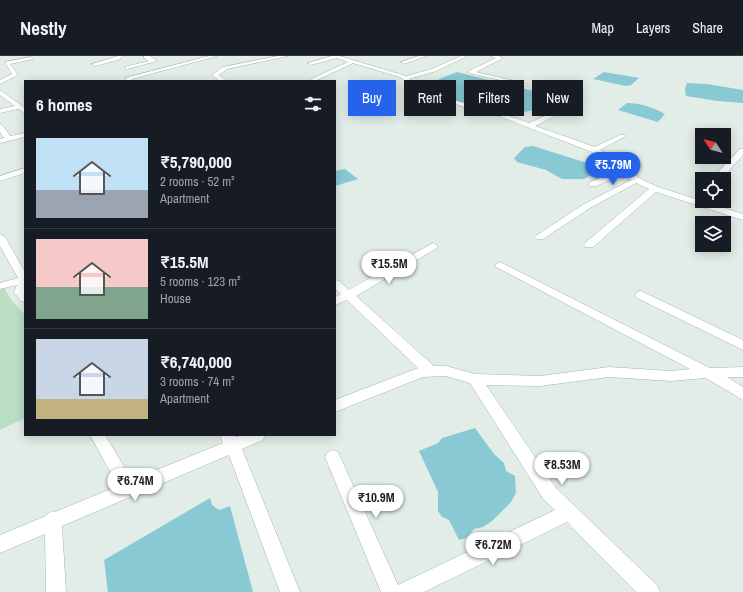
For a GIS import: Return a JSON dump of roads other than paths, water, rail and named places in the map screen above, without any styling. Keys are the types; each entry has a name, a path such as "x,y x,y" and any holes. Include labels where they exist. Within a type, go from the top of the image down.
{"street":[{"path":"0,82 15,75 7,63 31,58 27,56"},
{"path":"95,64 116,59 121,56"},
{"path":"127,67 154,61 146,57 148,56"},
{"path":"192,56 198,60 212,64"},
{"path":"130,80 128,78 132,76 215,56"},
{"path":"222,80 215,75 225,68 286,56"},
{"path":"404,62 424,56"},
{"path":"405,78 430,72 465,56"},
{"path":"493,56 501,58 472,72 525,85"},
{"path":"311,63 337,57 350,59 402,76 425,92 469,107 498,114 595,150 626,170 636,180 655,190 743,217"},
{"path":"234,58 245,64"},
{"path":"312,80 350,59"},
{"path":"218,66 225,68"},
{"path":"0,92 24,110"},
{"path":"0,111 19,107"},
{"path":"529,126 550,116"},
{"path":"0,126 8,139"},
{"path":"0,141 24,135"},
{"path":"595,150 622,136"},
{"path":"723,172 743,151"},
{"path":"0,179 24,170"},
{"path":"593,184 626,170"},
{"path":"540,237 587,206 636,180"},
{"path":"589,245 655,190"},
{"path":"0,237 24,280 20,292 24,297"},
{"path":"336,301 349,295 433,246"},
{"path":"500,265 709,373 743,394"},
{"path":"0,286 24,280"},
{"path":"336,284 430,371"},
{"path":"641,295 743,345"},
{"path":"336,406 422,372 430,371 446,371 475,379 540,381 609,372 671,376 743,372"},
{"path":"475,379 550,494 650,592"},
{"path":"98,436 129,490"},
{"path":"0,544 53,520 129,490 230,441 253,436"},
{"path":"230,441 290,592"},
{"path":"334,457 391,592"},
{"path":"404,592 569,512"},
{"path":"53,520 56,592"}],"water":[{"path":"457,72 489,80 464,80 464,106 456,103 456,80 437,80"},
{"path":"604,72 639,78 631,85 626,86 593,79"},
{"path":"687,83 707,84 743,90 743,103 686,96 685,89"},
{"path":"524,89 532,91 532,109 524,112"},
{"path":"627,103 646,106 665,114 658,122 618,110"},
{"path":"533,146 603,168 584,179 562,179 546,170 517,162 514,158 525,147"},
{"path":"345,169 358,179 336,186 336,171"},
{"path":"475,428 494,454 504,463 506,471 515,476 516,493 511,502 492,521 483,527 474,529 466,538 459,540 449,520 442,517 438,511 438,492 419,451 438,443 442,438"},
{"path":"210,498 212,505 219,510 230,506 253,592 108,592 104,560"}]}
